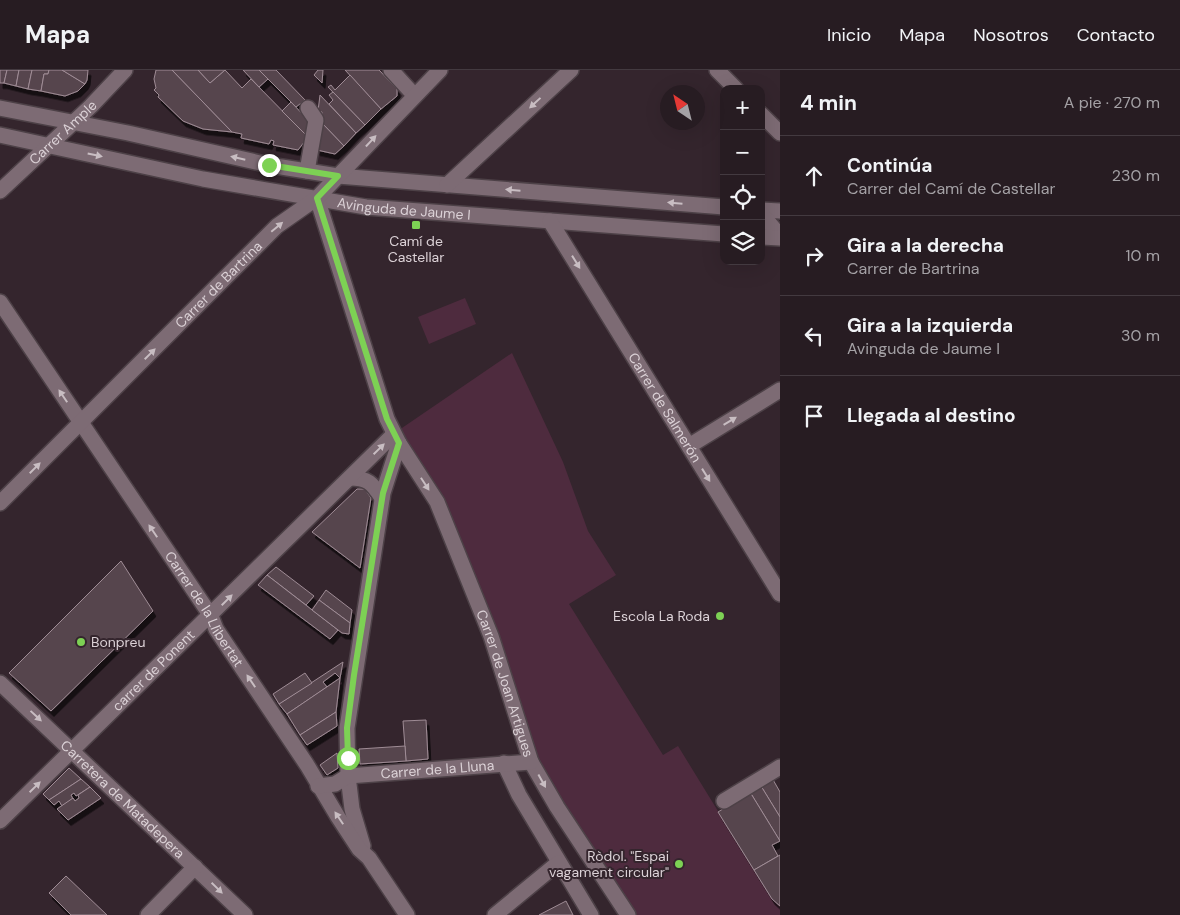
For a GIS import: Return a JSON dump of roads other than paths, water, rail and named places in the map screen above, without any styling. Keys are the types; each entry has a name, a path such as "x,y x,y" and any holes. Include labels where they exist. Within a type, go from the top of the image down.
{"street":[{"path":"391,70 414,95"},
{"name":"Carrer de Bartrina","path":"0,503 277,226 317,198 440,70"},
{"path":"447,185 571,70"},
{"path":"717,70 732,85"},
{"name":"Carrer Ample","path":"0,191 73,123 122,71"},
{"name":"Avinguda de Jaume I","path":"0,108 128,133 269,165 338,176 720,207"},
{"path":"307,171 316,120 308,108"},
{"path":"765,118 780,133"},
{"name":"Avinguda de Jaume I","path":"0,135 204,179 369,207 720,234"},
{"name":"Carrer de Joan Artigues","path":"317,198 387,419 437,502 491,636 531,762 557,807 628,915"},
{"path":"765,211 780,211"},
{"path":"765,216 780,237"},
{"name":"Carrer de Salmerón","path":"550,221 688,446 774,573 780,594"},
{"path":"765,237 780,237"},
{"name":"Carrer de la Llibertat","path":"0,302 211,616 216,629 307,765 318,786 360,849 369,858 400,912"},
{"path":"688,446 780,390"},
{"path":"369,858 360,841 352,809 348,776 347,728 382,498 397,438"},
{"name":"carrer de Ponent","path":"0,820 211,616 350,478 397,438"},
{"path":"350,478 363,478 373,485 382,498"},
{"name":"Carretera de Matadepera","path":"0,682 245,915"},
{"name":"Carrer de la Lluna","path":"318,786 335,784 348,776 531,762"},
{"name":"Carrer de Joan Artigues","path":"504,764 519,795 558,863 591,915"},
{"path":"724,802 780,767"},
{"path":"495,915 558,863"},
{"path":"148,915 195,867"}],"place":[{"name":"Camí de Castellar","path":"416,225"},
{"name":"Escola La Roda","path":"720,616"},
{"name":"Bonpreu","path":"81,642"},
{"name":"Ròdol. \"Espai vagament circular\"","path":"679,864"}]}
